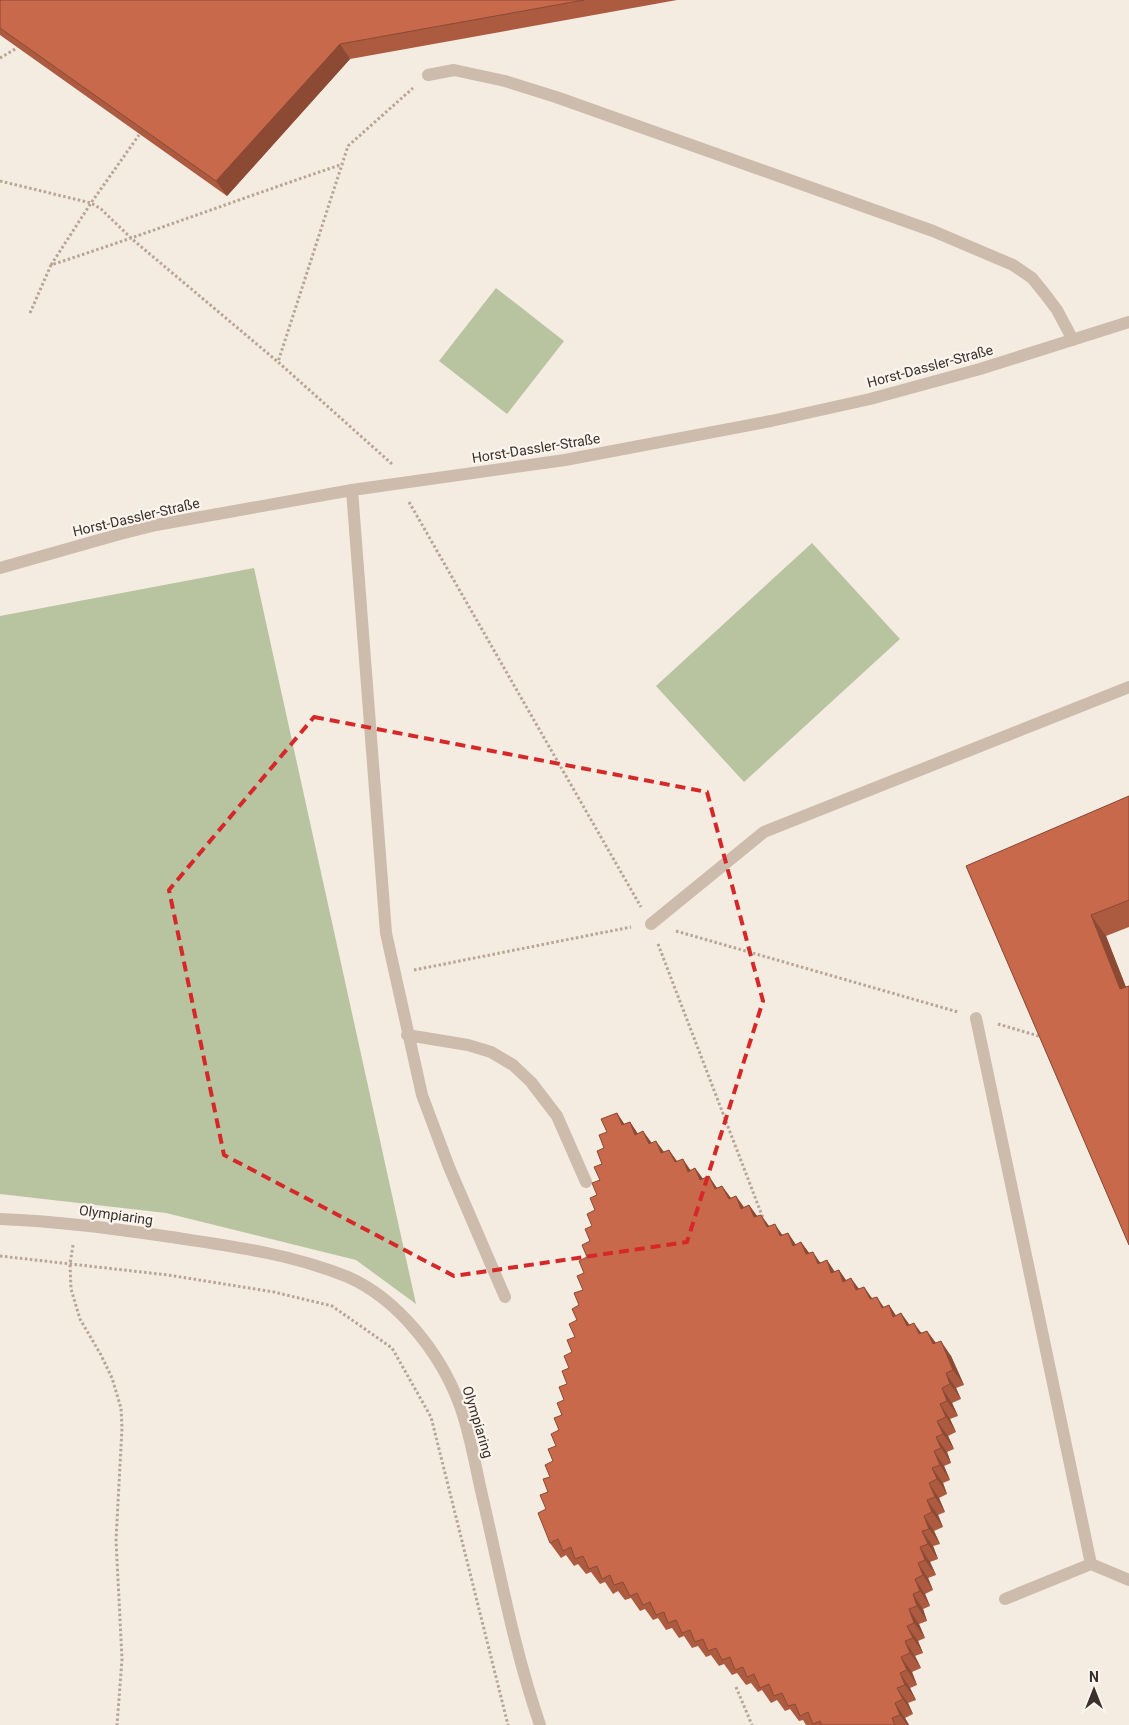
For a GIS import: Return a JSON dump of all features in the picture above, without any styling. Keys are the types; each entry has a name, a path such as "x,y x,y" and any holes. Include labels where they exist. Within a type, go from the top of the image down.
{"street":[{"path":"428,75 454,70 505,81 556,97 933,230 1013,265 1032,278 1057,310 1072,340"},
{"name":"Horst-Dassler-Straße","path":"0,568 156,525 352,490 565,460 771,421 870,398 980,369 1129,322"},
{"path":"352,490 386,933 407,1035 422,1095 436,1136 505,1297"},
{"path":"650,924 764,832 1129,687"},
{"path":"976,1018 1091,1564"},
{"path":"407,1035 468,1045 491,1052 513,1065 531,1082 557,1116 586,1182"},
{"name":"Olympiaring","path":"0,1219 75,1224 229,1246 304,1262 349,1278 380,1296 409,1322 429,1346 448,1378 460,1404 519,1658 540,1725"},
{"path":"1005,1599 1091,1564 1129,1580"}],"path":[{"path":"0,58 17,48"},
{"path":"278,362 348,146 428,75"},
{"path":"30,313 51,265 91,203 139,135"},
{"path":"51,265 343,164"},
{"path":"0,182 91,203 101,210 278,362 412,481"},
{"path":"398,483 650,924 764,1221"},
{"path":"394,974 650,924 1046,1038"},
{"path":"75,1224 70,1264 70,1289 80,1318 112,1378 121,1408 122,1428 116,1540 122,1659 117,1725"},
{"path":"0,1256 168,1276 274,1292 332,1306 392,1348 431,1417 508,1725"},
{"path":"736,1687 752,1725"}],"highlighted area":[{"path":"314,717 566,764 707,792 763,1001 687,1242 454,1276 224,1155 169,890"}],"green space":[{"path":"496,288 564,341 507,414 439,361"},
{"path":"812,543 900,639 744,782 656,686"},
{"path":"254,568 416,1304 356,1260 166,1213 0,1194 0,616"}],"building":[{"path":"0,0 584,0 340,44 216,181 0,28"},
{"path":"1129,796 1129,900 1091,915 1120,989 1129,986 1129,1245 966,866"},
{"path":"617,1113 622,1125 630,1122 635,1135 643,1131 649,1144 656,1141 661,1153 669,1150 675,1162 683,1159 688,1172 695,1168 700,1180 709,1176 715,1189 722,1186 729,1199 736,1196 741,1209 749,1205 754,1217 761,1215 767,1227 775,1224 780,1236 788,1233 793,1246 801,1242 806,1254 813,1252 818,1264 827,1260 831,1273 839,1270 843,1282 851,1278 856,1290 864,1287 870,1299 877,1297 882,1308 889,1305 893,1317 901,1313 907,1326 914,1323 919,1334 927,1331 933,1344 941,1341 953,1370 946,1373 950,1384 942,1388 947,1401 940,1404 946,1417 937,1421 943,1434 936,1437 941,1448 934,1451 940,1465 932,1468 937,1479 929,1483 935,1497 927,1500 932,1512 924,1516 929,1529 922,1531 928,1544 920,1547 925,1560 918,1563 923,1575 915,1579 920,1591 913,1594 917,1606 909,1609 914,1623 907,1626 913,1638 905,1641 910,1653 901,1657 907,1670 900,1673 905,1685 897,1688 903,1699 895,1703 900,1715 892,1718 895,1725 822,1725 820,1721 813,1724 808,1712 800,1716 795,1704 788,1706 782,1693 774,1696 769,1684 760,1688 754,1674 747,1677 743,1667 735,1670 730,1657 722,1660 716,1648 708,1651 703,1639 695,1642 690,1630 682,1633 676,1620 668,1623 664,1612 656,1615 650,1602 643,1605 637,1593 630,1596 623,1582 614,1585 610,1575 602,1579 597,1566 589,1569 583,1556 575,1559 571,1547 563,1551 558,1539 550,1543 538,1513 546,1509 540,1495 548,1492 543,1479 550,1477 545,1465 553,1461 548,1449 556,1446 551,1434 559,1430 554,1418 562,1415 557,1403 564,1400 559,1387 567,1384 562,1371 569,1368 564,1356 572,1352 567,1340 575,1337 569,1324 577,1320 572,1309 579,1305 574,1293 583,1290 577,1276 584,1273 579,1261 587,1257 582,1245 590,1241 585,1229 592,1226 587,1214 595,1210 590,1198 597,1195 592,1183 600,1180 594,1167 602,1164 597,1151 604,1148 599,1135 607,1132 601,1119"}]}
